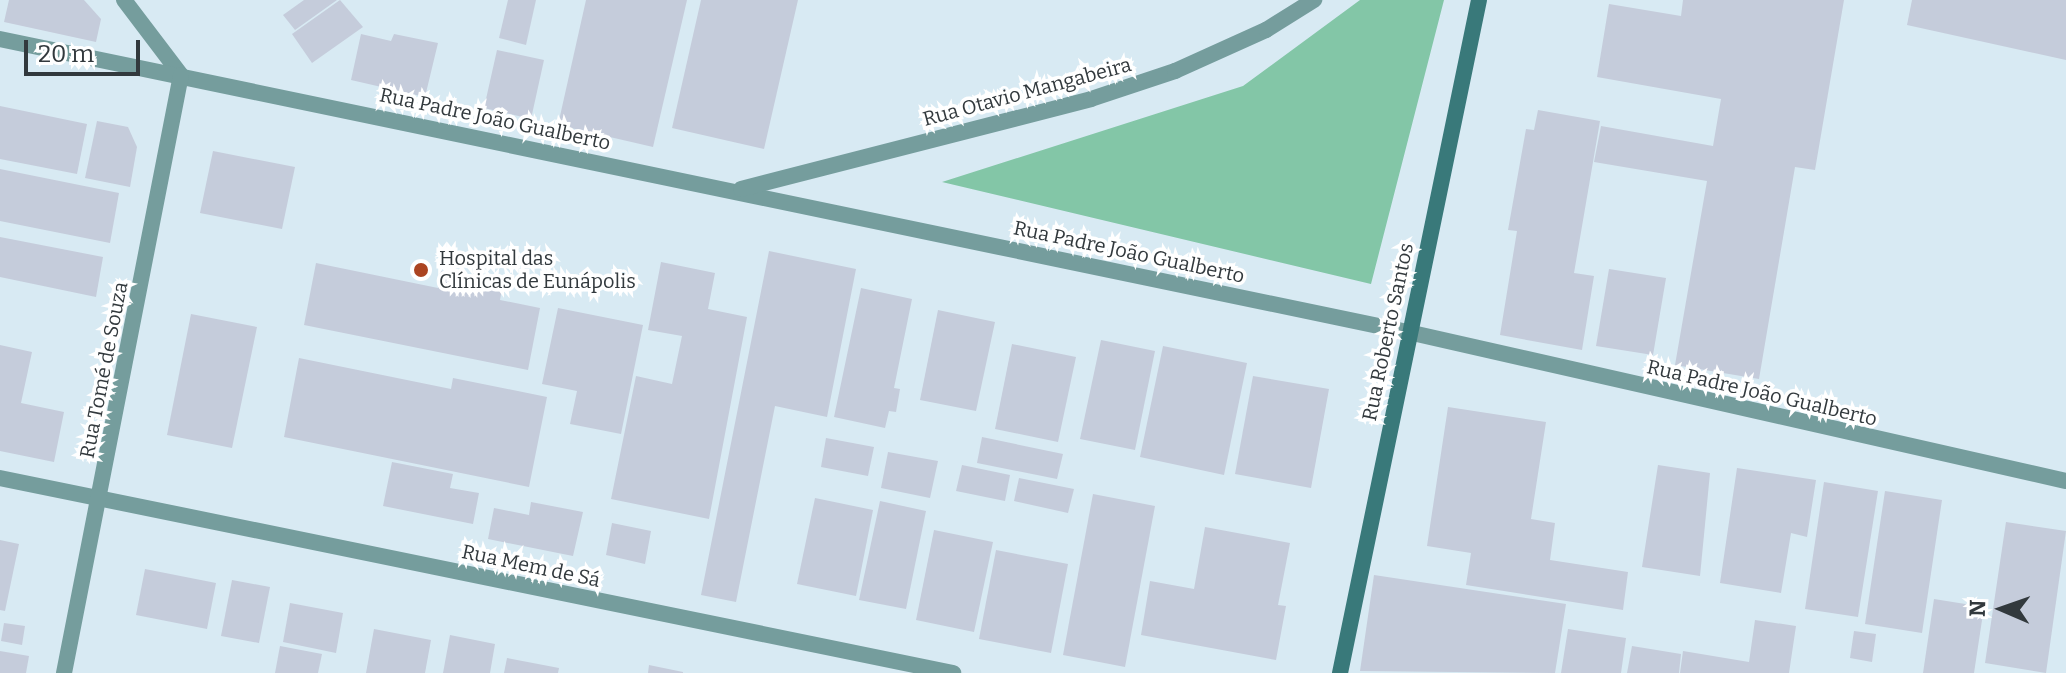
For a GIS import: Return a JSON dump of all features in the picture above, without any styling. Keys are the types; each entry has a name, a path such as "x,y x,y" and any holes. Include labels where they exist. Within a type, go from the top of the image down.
{"main road":[{"name":"Rua Roberto Santos","path":"1340,673 1479,0"}],"street":[{"path":"124,0 181,75"},
{"name":"Rua Otavio Mangabeira","path":"737,190 1091,99 1175,71 1266,30 1314,0"},
{"name":"Rua Padre João Gualberto","path":"0,39 1408,332 2066,481"},
{"name":"Rua Tomé de Souza","path":"64,673 181,75"},
{"name":"Rua Mem de Sá","path":"0,478 953,673"}],"green space":[{"path":"1360,0 1444,0 1371,284 942,182 1243,86"}],"building":[{"path":"9,0 84,0 101,19 96,42 4,22"},
{"path":"304,0 337,0 295,30 283,15"},
{"path":"340,0 363,27 312,63 292,34"},
{"path":"508,0 536,0 526,45 499,38"},
{"path":"586,0 687,0 653,147 558,125"},
{"path":"701,0 798,0 764,149 672,128"},
{"path":"1683,0 1844,0 1815,170 1795,167 1759,379 1675,365 1707,181 1594,162 1601,126 1713,146 1721,99 1597,77 1609,4 1681,16"},
{"path":"1912,0 2066,0 2066,60 1907,25"},
{"path":"361,34 391,41 394,34 438,43 425,97 351,80"},
{"path":"497,50 544,60 531,119 484,108"},
{"path":"0,106 87,124 77,174 0,159"},
{"path":"1538,110 1600,121 1574,273 1594,276 1582,350 1500,335 1517,231 1508,230 1526,129 1534,130"},
{"path":"97,121 128,127 137,147 130,187 85,178"},
{"path":"213,151 295,167 282,229 200,213"},
{"path":"0,169 119,193 110,243 0,221"},
{"path":"0,237 103,257 96,297 0,277"},
{"path":"769,251 856,269 827,417 775,406 736,602 701,595"},
{"path":"661,262 715,273 708,309 747,317 709,519 611,499 636,376 672,384 682,336 648,330"},
{"path":"316,263 438,288 441,271 503,283 500,300 540,308 528,370 304,325"},
{"path":"1609,269 1666,278 1653,355 1596,346"},
{"path":"861,288 912,299 894,388 900,389 896,412 889,411 885,428 834,417"},
{"path":"558,308 643,325 621,434 570,424 577,391 542,384"},
{"path":"938,310 995,322 976,411 920,400"},
{"path":"191,314 257,327 232,448 167,435"},
{"path":"1101,340 1155,351 1135,450 1080,439"},
{"path":"1012,344 1076,357 1058,442 995,429"},
{"path":"0,345 32,352 21,403 64,412 54,462 0,451"},
{"path":"1163,346 1247,363 1224,475 1140,457"},
{"path":"299,358 451,389 453,378 547,397 529,487 284,437"},
{"path":"1253,376 1329,389 1311,488 1235,474"},
{"path":"1448,407 1546,422 1531,519 1555,523 1550,560 1628,572 1623,610 1466,585 1471,553 1427,546"},
{"path":"982,437 1063,454 1057,479 977,463"},
{"path":"826,438 874,447 868,476 821,467"},
{"path":"888,452 938,461 930,498 881,488"},
{"path":"392,462 453,474 450,488 479,493 473,524 383,506"},
{"path":"962,465 1010,475 1005,501 956,491"},
{"path":"1658,465 1710,473 1700,576 1642,567"},
{"path":"1737,468 1816,480 1807,537 1791,533 1781,593 1720,583"},
{"path":"1019,478 1074,489 1068,513 1014,501"},
{"path":"1824,482 1878,491 1858,617 1805,609"},
{"path":"1885,491 1942,500 1922,633 1865,624"},
{"path":"1093,494 1155,506 1125,667 1063,655"},
{"path":"815,498 873,510 856,596 797,584"},
{"path":"880,501 926,511 906,609 859,600"},
{"path":"531,502 583,512 573,556 488,539 494,508 529,515"},
{"path":"2006,522 2066,531 2046,673 1985,663"},
{"path":"612,523 651,531 645,564 606,555"},
{"path":"1205,527 1290,543 1278,605 1286,606 1276,660 1141,635 1150,581 1194,589"},
{"path":"934,530 993,542 974,632 916,620"},
{"path":"0,540 19,544 5,611 0,610"},
{"path":"996,550 1068,564 1051,653 979,639"},
{"path":"145,569 216,583 207,629 136,615"},
{"path":"1374,575 1566,604 1555,673 1360,671"},
{"path":"232,580 270,587 259,643 221,636"},
{"path":"1934,599 1984,607 1974,673 1923,673"},
{"path":"290,603 343,613 336,653 283,642"},
{"path":"1755,620 1796,626 1789,673 1680,673 1683,651 1749,662"},
{"path":"4,623 25,626 22,645 1,641"},
{"path":"374,629 431,640 425,673 366,673"},
{"path":"1568,629 1626,638 1621,673 1561,673"},
{"path":"1854,631 1876,634 1872,662 1850,658"},
{"path":"450,635 495,644 490,673 443,673"},
{"path":"280,646 322,654 318,673 275,673"},
{"path":"1632,646 1681,654 1679,673 1627,673"},
{"path":"0,651 29,656 26,673 0,673"},
{"path":"507,658 559,668 558,673 504,673"},
{"path":"649,665 683,672 683,673 648,673"}],"place":[{"name":"Hospital das Clínicas de Eunápolis","path":"421,270"}]}
